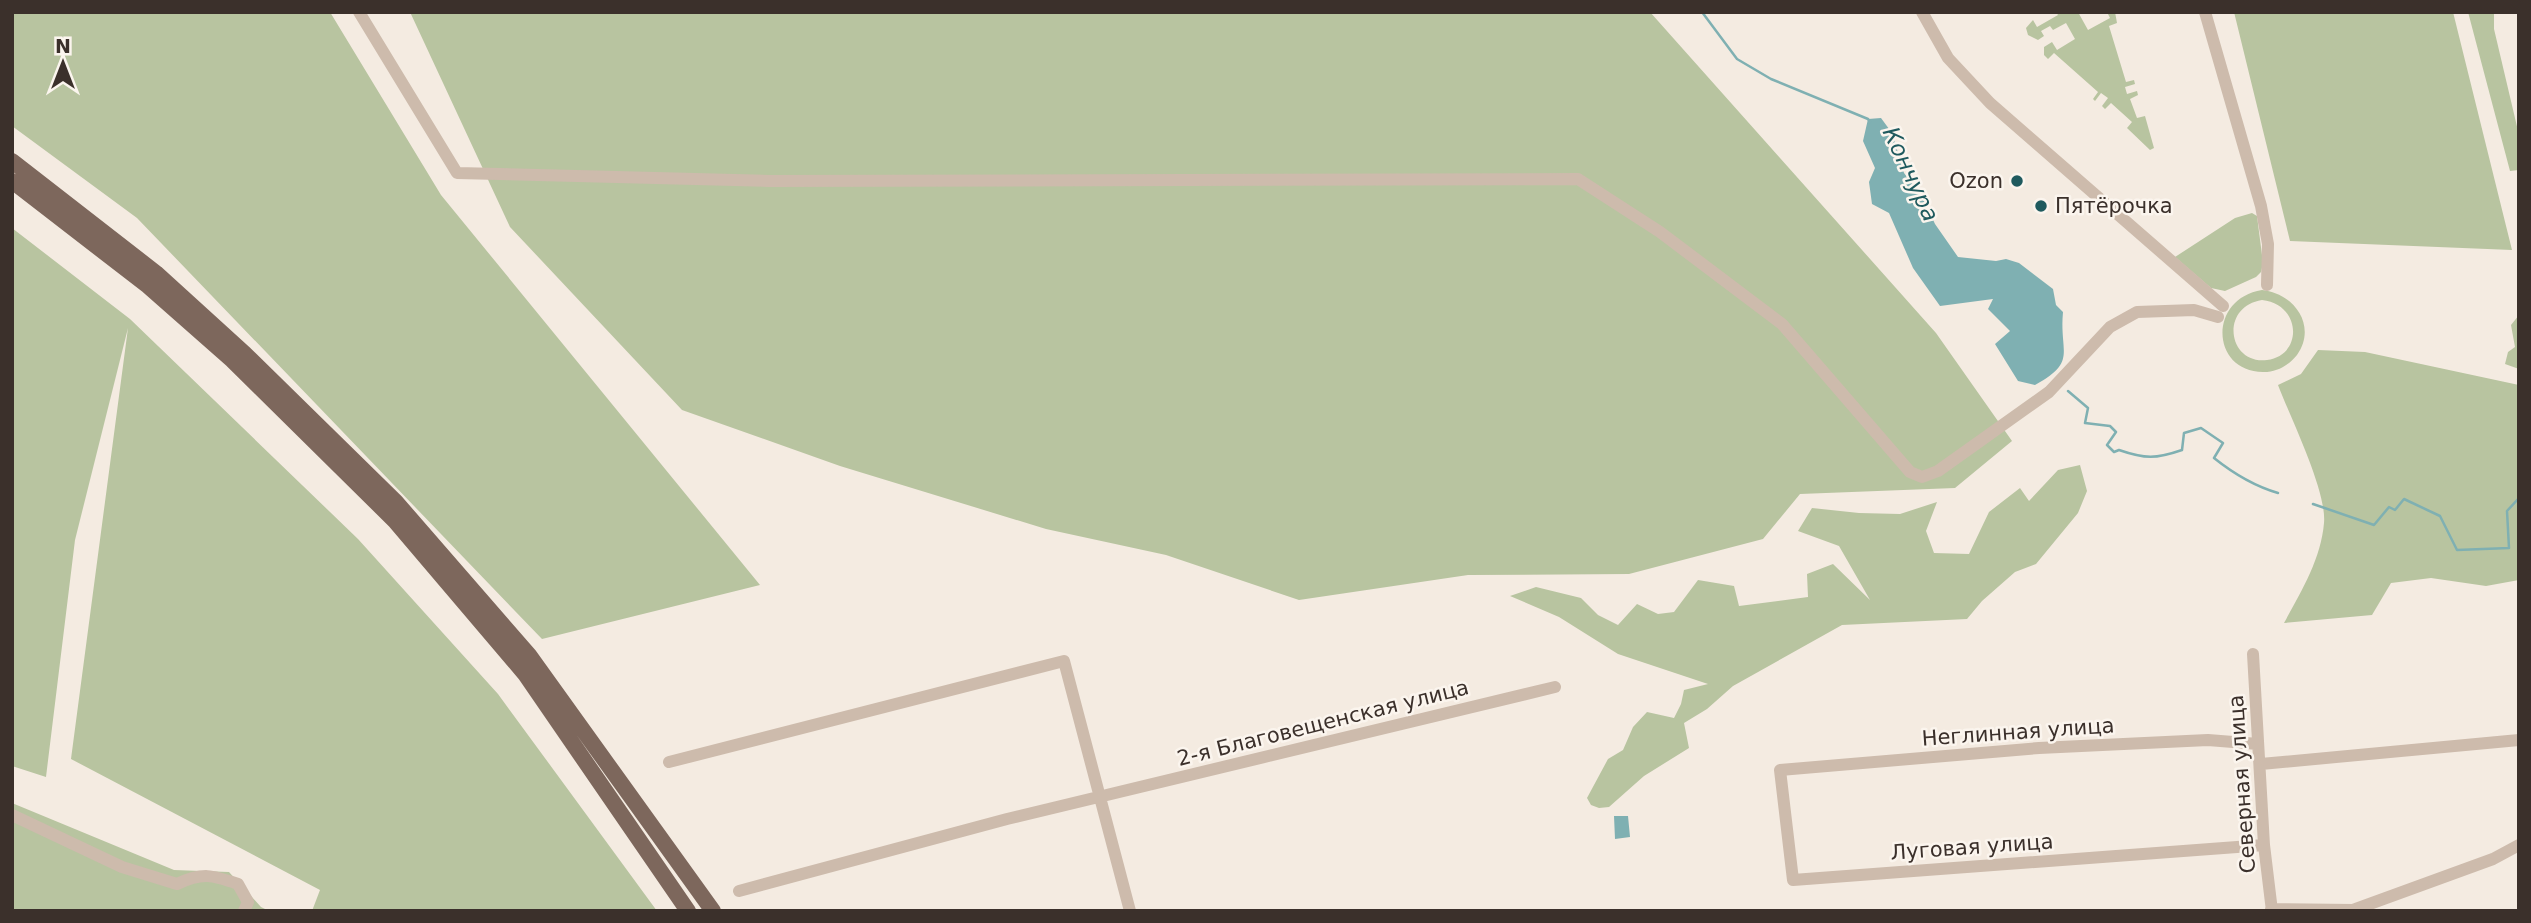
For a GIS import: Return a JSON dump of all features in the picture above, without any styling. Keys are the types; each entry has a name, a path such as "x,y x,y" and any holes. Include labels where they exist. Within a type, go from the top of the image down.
{"main road":[{"path":"12,161 156,273 245,354 396,502 529,655 713,911"},
{"path":"12,181 148,286 232,360 395,522 524,674 688,911"}],"street":[{"path":"359,12 457,173 769,181 1578,179 1660,232 1782,324 1910,472 1922,477 1938,471 2049,392 2110,327 2137,312 2220,311 1990,103 1948,58 1925,14"},
{"path":"2205,12 2263,217 2267,244 2267,285"},
{"name":"Северная улица","path":"2253,654 2264,845 2272,910"},
{"path":"669,762 1064,661 1130,911"},
{"name":"2-я Благовещенская улица","path":"739,891 1007,819 1555,687"},
{"name":"Неглинная улица","path":"1780,770 2052,748 2208,740 2258,744"},
{"path":"2260,764 2519,740"},
{"name":"Луговая улица","path":"1780,770 1793,880 2264,845"},
{"path":"12,815 133,871 177,884 196,875 213,875 238,884 248,902 244,911"},
{"path":"2272,910 2353,910 2494,859 2519,845"}],"green space":[{"path":"12,12 330,12 441,195 760,585 542,639 137,218 12,126"},
{"path":"410,12 1650,12 1936,333 2012,441 1955,488 1800,494 1763,539 1629,574 1468,575 1299,600 1166,555 1046,529 840,466 682,410 510,227"},
{"path":"2056,12 2078,12 2088,30 2110,18 2107,12 2115,12 2117,23 2109,26 2126,82 2134,80 2135,84 2125,87 2127,94 2137,91 2138,95 2130,99 2137,118 2145,116 2154,148 2150,150 2127,128 2132,122 2111,103 2105,109 2102,106 2108,98 2101,93 2095,101 2093,99 2098,92 2054,53 2048,59 2044,55 2044,47 2052,42 2057,50 2075,39 2066,23 2053,30 2050,26 2041,31 2044,36 2038,40 2028,35 2026,28 2033,20 2037,27 2058,15"},
{"path":"2234,12 2453,12 2512,250 2290,241"},
{"path":"2468,12 2494,12 2494,29 2519,135 2519,170 2510,171"},
{"path":"2252,213 2257,216 2263,263 2261,272 2256,277 2225,291 2211,288 2175,257 2235,218"},
{"path":"12,228 130,319 358,539 498,694 657,911 312,911 320,890 71,759 128,328 75,540 46,777 12,766"},
{"path":"2262,290 2273,292 2292,304 2303,322 2303,344 2297,355 2274,371 2246,369 2234,361 2226,349 2224,320 2232,307 2244,296","holes":["2262,300 2284,310 2290,319 2292,340 2279,356 2267,360 2254,359 2244,354 2237,345 2234,323 2239,313 2248,305"]},
{"path":"2519,315 2519,369 2505,364 2508,352 2515,347 2511,325"},
{"path":"2318,350 2365,352 2519,385 2519,580 2486,586 2431,578 2391,583 2372,615 2284,623 2315,562 2324,523 2320,492 2314,474 2278,385 2301,374"},
{"path":"2080,465 2087,491 2078,513 2036,564 2015,572 1982,601 1967,619 1842,625 1733,686 1707,709 1684,723 1689,748 1644,776 1609,807 1591,805 1587,798 1608,759 1623,750 1633,727 1647,712 1674,718 1684,690 1708,684 1618,654 1559,617 1510,596 1536,587 1581,598 1598,615 1618,625 1637,604 1658,614 1674,612 1698,580 1734,586 1739,606 1808,597 1807,574 1833,564 1870,600 1839,546 1798,531 1812,508 1900,514 1937,502 1926,531 1934,553 1969,554 1989,512 2020,488 2029,501 2058,470"},
{"path":"12,803 174,870 229,872 261,907 269,911 12,911"}],"water":[{"path":"1881,118 1892,133 1904,173 1922,196 1935,224 1958,257 1996,261 2006,259 2019,263 2053,289 2056,305 2063,312 2064,355 2057,369 2035,385 2018,381 1995,344 2010,331 1988,309 1993,299 1940,306 1913,268 1889,213 1872,204 1869,182 1875,168 1863,141 1868,119"},
{"path":"1614,816 1628,816 1630,837 1615,839"}],"waterway":[{"name":"Кончура","path":"1702,12 1737,59 1771,79 1870,122"},
{"name":"Кончура","path":"2068,391 2088,408 2085,423 2110,426 2116,432 2107,445 2114,452 2119,450 2150,457 2173,453 2182,450 2184,433 2201,428 2223,443 2214,458 2244,479 2278,493"},
{"name":"Кончура","path":"2313,504 2374,525 2389,507 2395,510 2404,499 2440,516 2457,550 2509,548 2507,511 2519,498"}],"place":[{"name":"Ozon","path":"2017,181"},
{"name":"Пятёрочка","path":"2041,206"}]}
